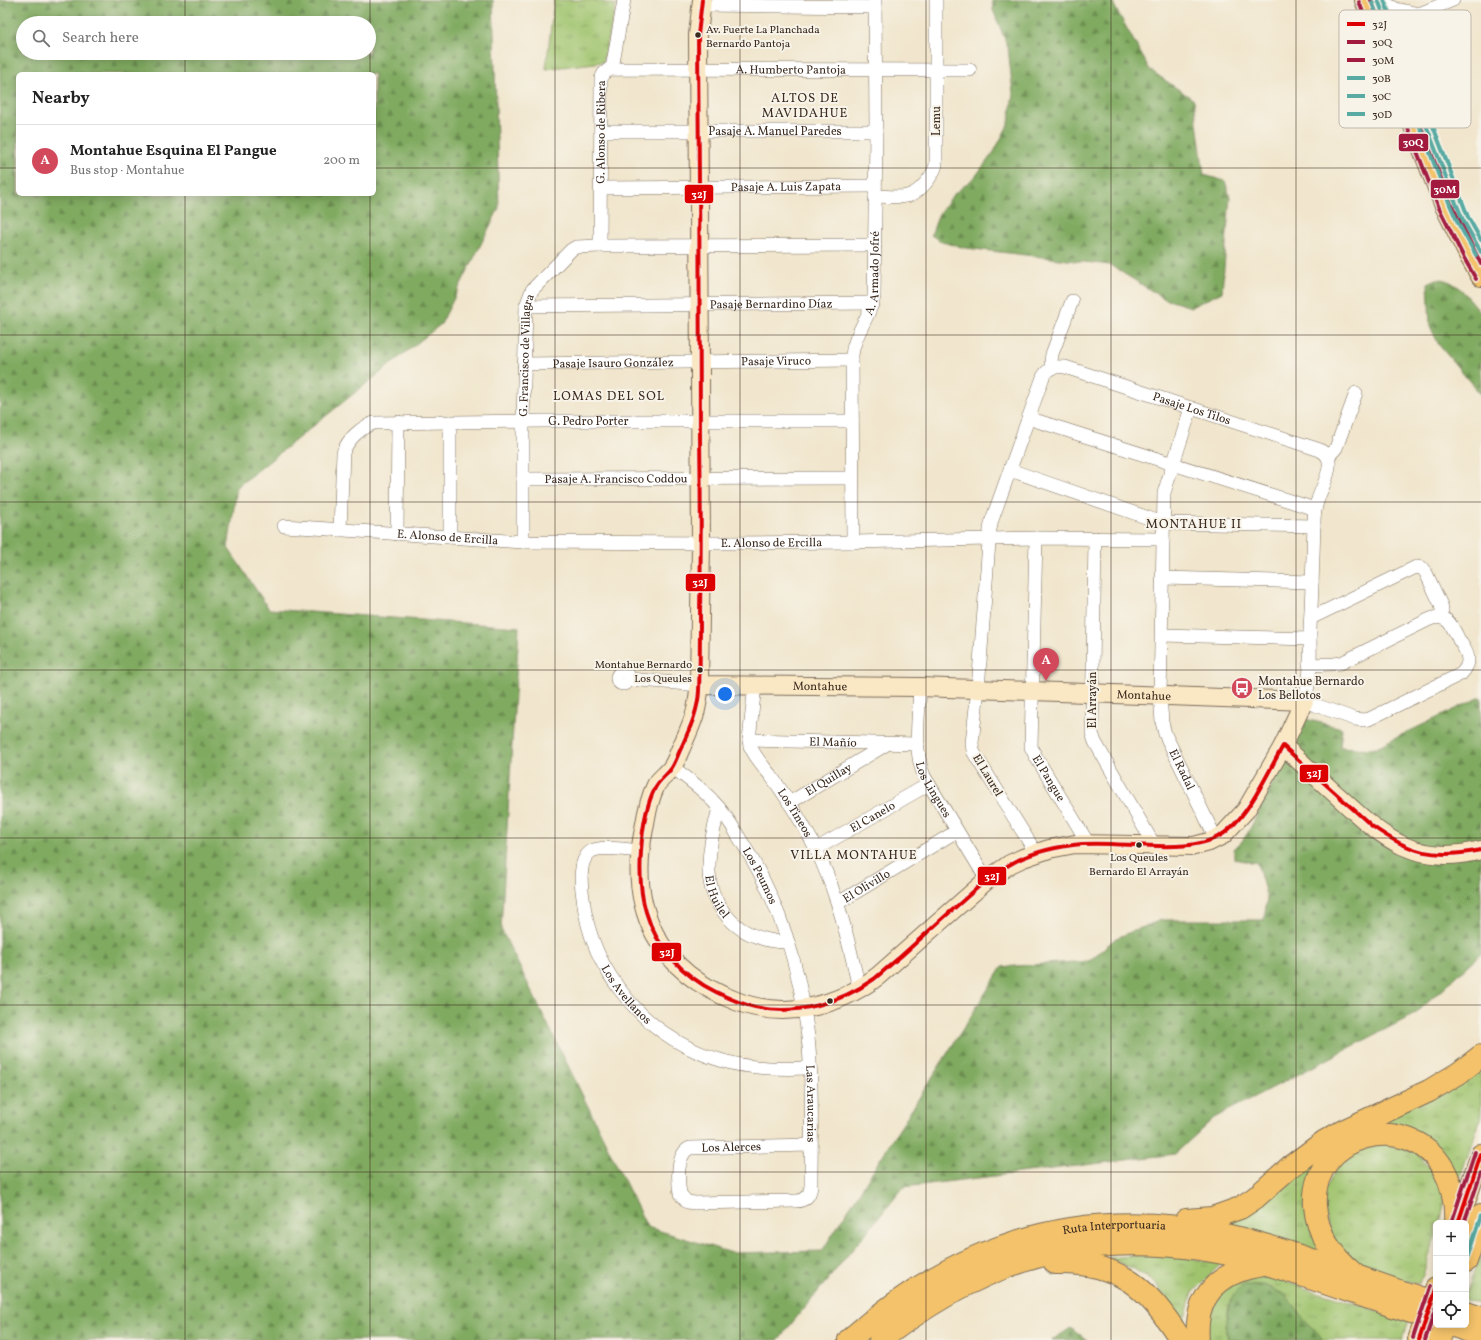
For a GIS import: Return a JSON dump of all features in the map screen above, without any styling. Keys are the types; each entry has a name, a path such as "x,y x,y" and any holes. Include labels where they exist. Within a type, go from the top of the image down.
{"highway":[{"path":"1146,1224 1212,1218 1240,1208 1255,1198 1290,1166 1325,1142 1343,1131 1429,1091 1459,1073 1481,1056"},
{"path":"1359,1277 1344,1264 1327,1244 1320,1231 1315,1212 1315,1191 1322,1170 1333,1155 1346,1144 1366,1137 1388,1135 1406,1138 1424,1147 1439,1161 1448,1177 1457,1220"},
{"path":"1468,1256 1481,1216"},
{"name":"Ruta Interportuaria","path":"849,1340 893,1305 933,1278 970,1259 996,1248 1021,1240 1069,1229 1117,1224 1146,1224 1196,1230 1252,1242 1301,1256 1359,1277 1396,1298"},
{"name":"Ruta Interportuaria","path":"880,1340 932,1303 997,1270 1050,1254 1097,1246 1143,1244 1188,1248 1266,1264 1396,1298"},
{"path":"997,1270 1028,1265 1065,1262 1088,1264 1111,1270 1132,1282 1150,1297 1168,1319 1181,1340"},
{"path":"1198,1340 1197,1323 1199,1314 1205,1298 1215,1285 1237,1271 1266,1264"},
{"path":"1396,1298 1433,1314"},
{"path":"1419,1340 1433,1319"},
{"path":"1438,1328 1439,1340"}],"main road":[{"path":"1365,0 1369,10"},
{"path":"1379,0 1383,10"},
{"path":"1415,128 1445,206 1466,250 1481,276"},
{"path":"1427,128 1458,209 1481,252"},
{"path":"1458,1220 1481,1154"}],"street":[{"name":"G. Alonso de Ribera","path":"600,246 601,79 606,71 612,69 624,0"},
{"name":"Lemu","path":"875,191 910,196 928,182 936,165 936,0"},
{"path":"1379,0 1401,10"},
{"path":"1429,10 1453,0"},
{"path":"875,3 702,3 698,36 700,130 699,305 701,362 699,694 695,718 672,767 656,785 646,821 640,851 640,885 649,921 663,948 686,973 705,987 739,1002 767,1008 804,1009 832,1002 859,989 878,976 987,880 1010,864 1036,853 1062,846 1088,844 1194,846 1216,839 1229,830 1246,810 1283,746 1304,702 1308,689 1315,509 1329,469 1330,462 1328,458 1336,448 1356,393"},
{"name":"A. Armado Jofré","path":"853,542 853,346 874,297 876,131 875,3"},
{"name":"A. Humberto Pantoja","path":"612,69 970,70"},
{"name":"Pasaje A. Manuel Paredes","path":"601,131 876,131"},
{"name":"Pasaje A. Luis Zapata","path":"601,188 875,191"},
{"name":"G. Francisco de Villagra","path":"523,542 523,421 526,306 532,290 572,250 576,247 600,246 875,245"},
{"path":"1052,368 1052,354 1072,301"},
{"name":"Pasaje Bernardino Díaz","path":"526,306 872,303"},
{"name":"Pasaje Viruco","path":"701,362 852,360"},
{"name":"Pasaje Isauro González","path":"524,364 701,362"},
{"name":"Pasaje Los Tilos","path":"1052,368 1065,367 1320,450 1328,458"},
{"name":"El Laurel","path":"1036,853 975,755 972,743 978,689 989,539 992,520 1043,377 1046,371 1052,368"},
{"name":"El Radal","path":"1191,408 1164,493 1160,696 1163,728 1216,839"},
{"path":"1028,418 1315,509"},
{"name":"G. Pedro Porter","path":"340,530 342,458 346,445 363,429 370,424 378,422 852,421"},
{"path":"397,534 398,422"},
{"path":"450,422 450,537"},
{"path":"1010,470 1163,523 1314,526"},
{"name":"Pasaje A. Francisco Coddou","path":"523,479 852,478"},
{"name":"E. Alonso de Ercilla","path":"284,526 523,542 701,543 853,542 1036,538 1163,539"},
{"name":"El Pangue","path":"1036,538 1030,742 1033,752 1088,844"},
{"name":"El Arrayán","path":"1095,538 1091,728 1093,737 1154,845"},
{"path":"1311,618 1416,567 1422,568 1426,573 1441,605 1441,618"},
{"path":"1162,578 1312,582"},
{"path":"1304,702 1355,719 1369,719 1461,674 1467,664 1467,654 1451,624 1441,618 1432,618 1341,663 1309,665"},
{"path":"1162,636 1310,639"},
{"path":"629,678 699,685"},
{"name":"Montahue","path":"699,685 920,687 1304,702"},
{"name":"Los Tineos","path":"755,686 749,740 751,750 789,803 816,849 832,885 838,903 850,947 859,989"},
{"name":"Los Lingues","path":"920,687 918,759 921,768 929,784 987,880"},
{"name":"El Mañío","path":"749,740 918,744"},
{"name":"El Quillay","path":"789,803 888,744"},
{"path":"1283,746 1364,820 1394,841 1414,850 1434,855 1454,856 1481,850"},
{"name":"Los Peumos","path":"672,767 704,791 719,808 745,846 756,866 774,904 788,942 795,964 804,1009"},
{"name":"El Canelo","path":"816,849 929,784"},
{"name":"El Huilel","path":"719,808 709,865 712,889 718,904 728,917 746,932 767,940 788,942"},
{"name":"El Olivillo","path":"838,903 957,831"},
{"name":"Los Avellanos","path":"640,851 595,849 585,857 582,866 582,890 589,928 599,955 620,991 638,1011 659,1029 682,1044 707,1056 751,1067 810,1068"},
{"name":"Las Araucarias","path":"804,1009 810,1068 811,1186 810,1194 807,1197"},
{"name":"Los Alerces","path":"807,1197 804,1200 796,1201 691,1203 684,1200 680,1194 679,1162 684,1151 693,1147 811,1145"}],"green space":[{"path":"0,0 493,0 499,208 441,324 237,487 228,548 269,609 519,627 501,929 647,1227 732,1253 822,1251 1002,967 1089,961 1116,938 1161,920 1264,920 1267,898 1257,863 1234,859 1234,849 1249,831 1305,719 1342,728 1340,747 1372,749 1481,697 1481,954 1415,1014 1214,1118 1175,1154 904,1187 778,1340 0,1340"},
{"path":"554,0 594,0 616,5 603,62 546,69"},
{"path":"992,0 1111,0 1150,70 1194,100 1204,175 1225,181 1230,197 1222,292 1191,307 1165,299 1110,265 966,248 942,242 931,235 939,214 953,195 975,177 994,152 1009,123 1013,94 1008,47 993,10"},
{"path":"1437,279 1450,282 1462,290 1481,312 1481,395 1439,345 1430,326 1428,283"},
{"path":"1481,1067 1481,1117 1458,1184 1455,1176 1368,1127"},
{"path":"1383,1143 1417,1153 1440,1181 1444,1205 1441,1220 1433,1220 1433,1244 1420,1284 1371,1272 1357,1266 1334,1245 1321,1196 1344,1154"},
{"path":"1322,1149 1319,1252 1218,1226"},
{"path":"1481,1252 1481,1306 1469,1302 1469,1286"},
{"path":"1158,1254 1222,1263 1193,1292 1183,1323 1155,1283 1134,1269 1108,1258"},
{"path":"1253,1277 1273,1278 1409,1321 1403,1340 1204,1340 1204,1331 1220,1290"},
{"path":"1244,1285 1264,1285 1286,1295 1310,1327 1318,1333 1323,1340 1228,1340 1228,1309 1234,1294"},
{"path":"1071,1328 1087,1340 1052,1340"}],"transit line":[{"name":"32J","path":"702,0 698,35 701,526 699,691 693,719 676,761 657,785 650,800 643,832 640,867 641,884 646,912 657,937 672,959 693,978 704,985 730,999 750,1006 786,1010 832,1001 847,995 874,979 986,881 1016,861 1048,850 1073,845 1111,844 1176,846 1196,844 1214,839 1228,830 1244,813 1252,802 1283,746 1372,826 1399,843 1424,852 1436,854 1464,853 1481,850"},
{"name":"30M","path":"1371,0 1375,10"},
{"name":"30B","path":"1378,0 1382,10"},
{"name":"30D","path":"1384,0 1388,10"},
{"name":"30Q","path":"1359,2 1362,10"},
{"name":"30C","path":"1372,2 1375,10"},
{"name":"30Q","path":"1408,128 1439,208 1476,279"},
{"name":"30C","path":"1420,128 1450,205 1458,223 1476,255"},
{"name":"30M","path":"1421,128 1451,204 1481,264"},
{"name":"30B","path":"1427,128 1463,220 1481,252"},
{"name":"30D","path":"1434,128 1468,217 1481,240"},
{"name":"30M","path":"1452,1220 1475,1152"},
{"name":"32J","path":"1459,1220 1481,1154"},
{"name":"30Q","path":"1465,1220 1481,1173"},
{"name":"30B","path":"1468,1256 1481,1216"},
{"name":"30M","path":"1413,1338 1430,1287"},
{"name":"32J","path":"1419,1340 1435,1292"},
{"name":"30Q","path":"1425,1340 1433,1317"}],"place":[{"name":"Av. Fuerte La Planchada Bernardo Pantoja","path":"698,35"},
{"name":"Montahue Bernardo Los Queules","path":"700,670"},
{"name":"Montahue Esquina El Pangue","path":"1046,681"},
{"name":"Montahue Bernardo Los Bellotos","path":"1242,688"},
{"name":"Los Queules Bernardo El Arrayán","path":"1139,845"}],"district":[{"name":"ALTOS DE MAVIDAHUE","path":"805,104"},
{"name":"LOMAS DEL SOL","path":"609,395"},
{"name":"MONTAHUE II","path":"1194,523"},
{"name":"VILLA MONTAHUE","path":"854,854"}]}
